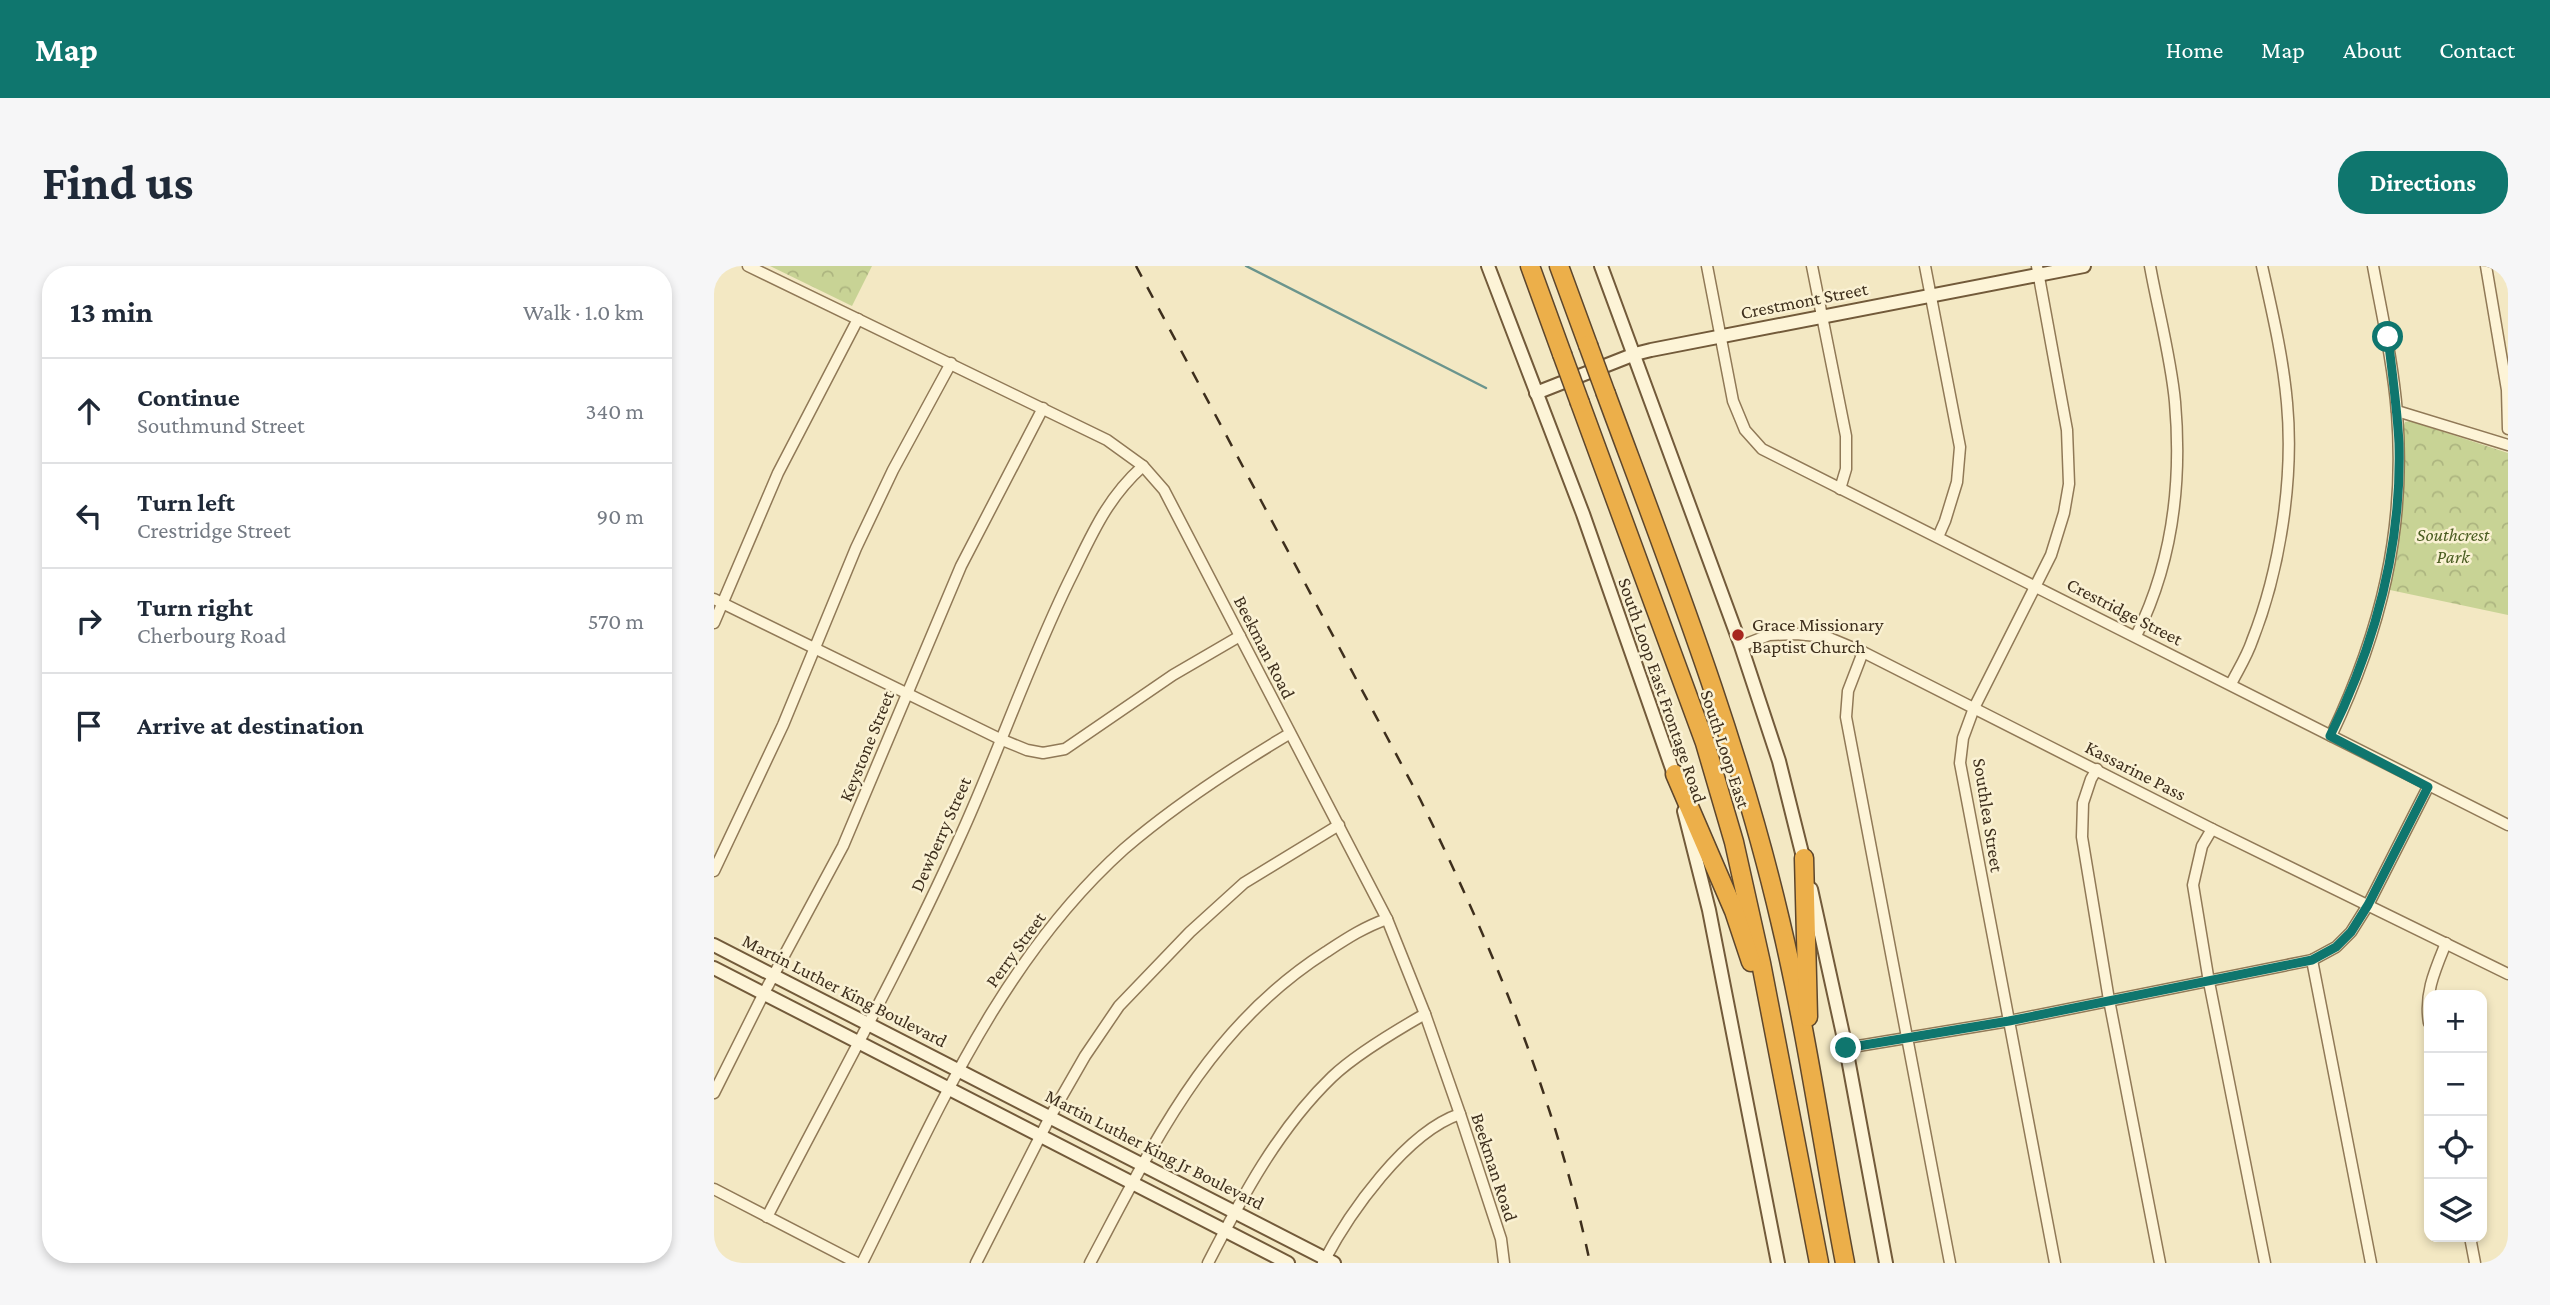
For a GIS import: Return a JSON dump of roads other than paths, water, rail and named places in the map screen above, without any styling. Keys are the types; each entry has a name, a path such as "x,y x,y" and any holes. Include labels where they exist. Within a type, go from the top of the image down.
{"highway":[{"name":"South Loop East","path":"1530,266 1705,743 1734,842 1775,1030 1819,1263"},
{"name":"South Loop East","path":"1559,266 1723,715 1745,786 1781,921 1845,1263"},
{"path":"1675,774 1734,911 1775,1030"},
{"path":"1804,858 1809,1070"}],"main road":[{"name":"South Loop East Frontage Road","path":"1488,266 1583,514 1675,774 1709,910 1777,1263"},
{"path":"1601,266 1741,646 1779,761 1804,858 1846,1048 1886,1263"},
{"name":"Crestmont Street","path":"1536,393 1634,354 1930,295 2038,270 2084,266"},
{"name":"Martin Luther King Boulevard","path":"714,945 958,1070"},
{"name":"Martin Luther King Boulevard","path":"714,968 916,1071"},
{"name":"Martin Luther King Jr Boulevard","path":"958,1070 1235,1211 1327,1261"},
{"name":"Martin Luther King Jr Boulevard","path":"916,1071 1288,1263"}],"street":[{"name":"Beekman Road","path":"748,266 1107,440 1143,467 1164,490 1387,919 1425,1014 1460,1114 1501,1239 1504,1263"},
{"name":"Crestridge Street","path":"1707,266 1733,401 1745,430 1762,449 2508,825"},
{"path":"1812,266 1846,436 1846,468 1840,489"},
{"path":"1925,266 1960,447 1957,482 1938,537"},
{"path":"2136,636 2146,616 2174,516 2178,463 2175,400 2150,266"},
{"path":"2231,684 2252,643 2264,605 2283,524 2289,451 2281,359 2262,266"},
{"path":"2330,736 2370,643 2386,581 2398,494 2397,411 2388,337 2373,266"},
{"path":"2486,266 2507,390 2508,429"},
{"name":"Southlea Street","path":"2038,270 2069,454 2069,484 2064,513 2051,555 1974,708 1963,738 1961,763 2055,1263"},
{"path":"714,623 718,601 778,473 858,319"},
{"path":"714,871 783,725 856,548 893,471 951,363"},
{"name":"Keystone Street","path":"714,1093 843,846 961,566 1043,408"},
{"path":"2397,411 2508,445"},
{"name":"Dewberry Street","path":"767,1217 868,1024 960,838 1048,624 1101,515 1123,484 1143,467"},
{"path":"718,601 1000,739 1027,750 1043,752 1065,749 1173,675 1240,636"},
{"name":"Kassarine Pass","path":"1741,646 1769,635 1796,634 1827,637 1863,652 2212,829 2508,974"},
{"path":"1863,652 1848,691 1846,717 1950,1263"},
{"name":"Perry Street","path":"860,1263 976,1037 1015,975 1061,914 1124,849 1221,775 1289,734"},
{"path":"2097,769 2083,803 2082,836 2109,1000 2160,1263"},
{"path":"1846,1048 2009,1021 2312,960 2336,947 2351,932 2368,905 2428,787"},
{"path":"976,1263 1050,1117 1085,1056 1119,1006 1190,932 1244,883 1339,825"},
{"path":"2212,829 2202,846 2193,885 2209,982 2265,1263"},
{"path":"1090,1263 1162,1128 1198,1074 1243,1019 1300,969 1366,926 1387,919"},
{"path":"2429,990 2430,981 2446,943"},
{"path":"2312,960 2371,1263"},
{"path":"1208,1263 1235,1211 1276,1144 1333,1076 1425,1014"},
{"path":"1327,1261 1362,1198 1416,1141 1444,1119 1460,1114"},
{"path":"714,1189 860,1263"},
{"path":"2471,1242 2475,1263"}],"waterway":[{"path":"1246,266 1486,388"}],"railway":[{"path":"1136,266 1420,799 1473,911 1541,1084 1576,1203 1590,1263"}],"place":[{"name":"Grace Missionary Baptist Church","path":"1738,635"}],"park label":[{"name":"Southcrest Park","path":"2453,545"}]}
